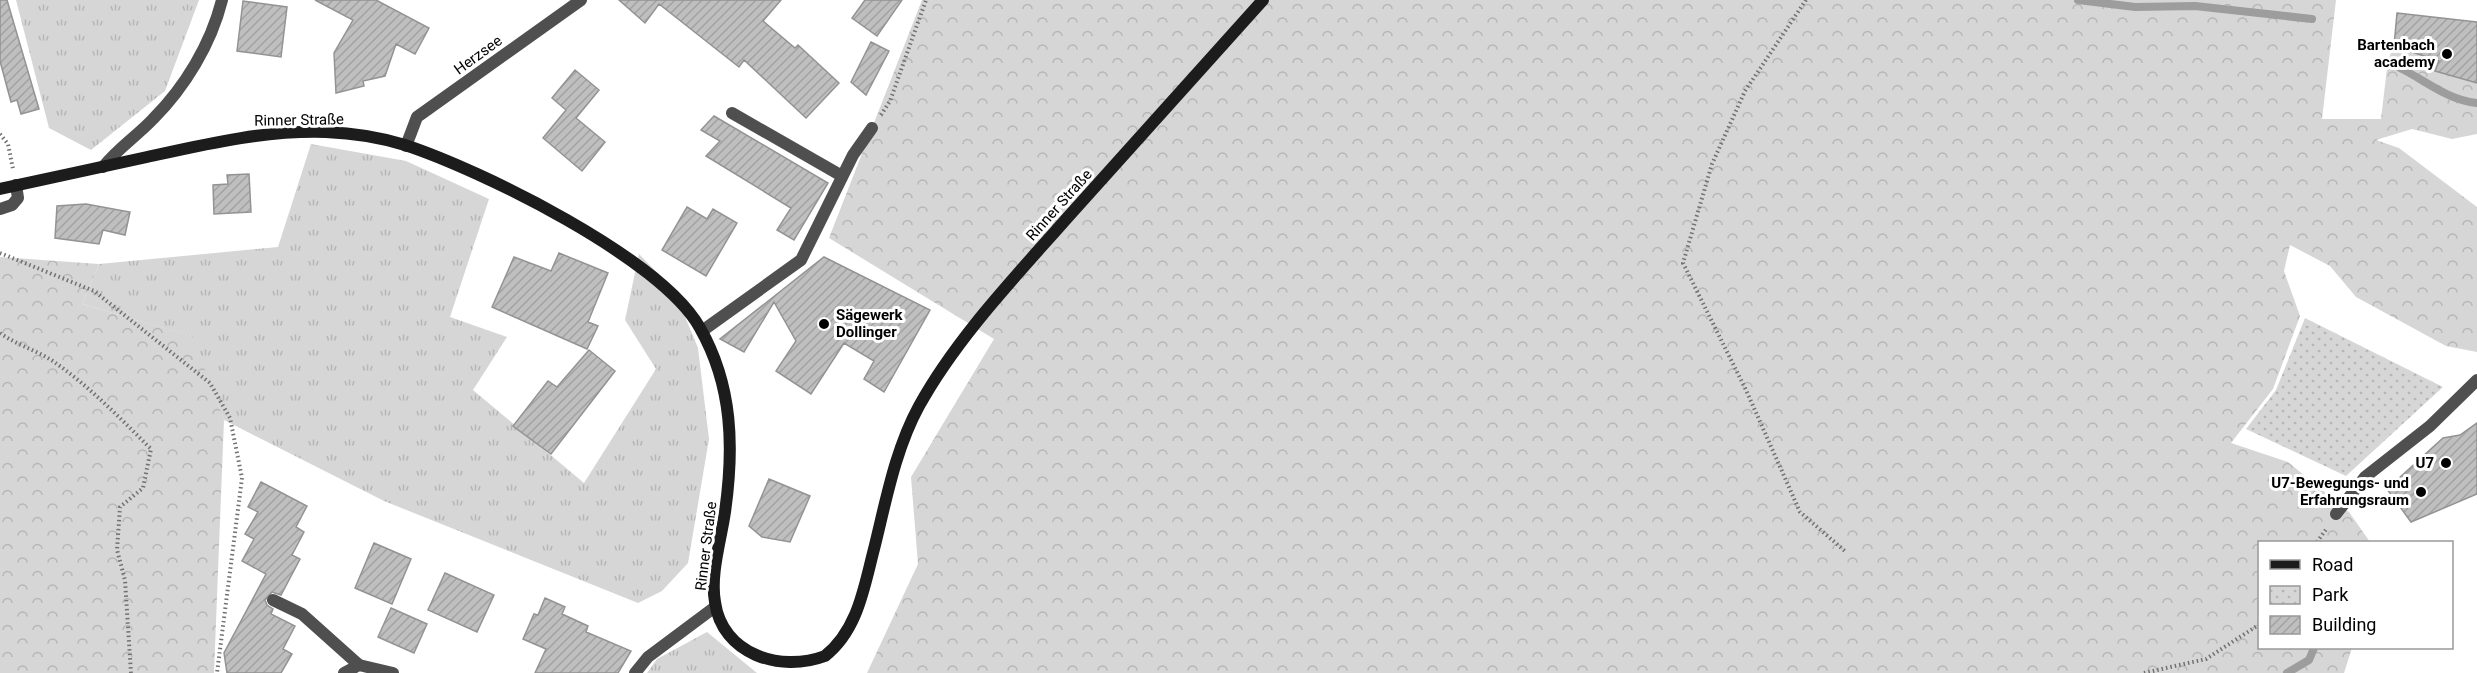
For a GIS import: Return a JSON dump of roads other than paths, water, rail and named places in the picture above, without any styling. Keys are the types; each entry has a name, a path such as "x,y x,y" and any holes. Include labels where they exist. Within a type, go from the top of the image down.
{"main road":[{"name":"Rinner Straße","path":"0,189 238,137 297,132 349,134 406,146 483,178 629,258 675,297 702,331 718,368 729,409 731,443 729,484 714,589 715,607 740,650 770,670 786,672 820,661 837,646 851,626 862,598 897,457 924,398 1007,285 1263,0"}],"street":[{"path":"103,167 119,147 151,122 181,87 205,45 222,0"},
{"name":"Herzsee","path":"406,146 417,117 581,0"},
{"path":"732,113 842,176"},
{"path":"702,331 801,260 853,155 872,128"},
{"path":"0,209 12,205 18,198 16,185"},
{"path":"2336,514 2365,477 2430,426 2477,380"},
{"path":"273,600 302,614 359,665 393,673"},
{"path":"635,673 648,657 715,607"},
{"path":"344,673 359,665"}],"waterway":[{"path":"2078,0 2135,7 2195,6 2312,19"},
{"path":"2400,68 2446,94 2477,103"},
{"path":"2287,673 2309,660 2314,649"}],"place":[{"name":"Bartenbach academy","path":"2447,54"},
{"name":"Sägewerk Dollinger","path":"824,324"},
{"name":"U7","path":"2446,463"},
{"name":"U7-Bewegungs- und Erfahrungsraum","path":"2421,492"}]}
